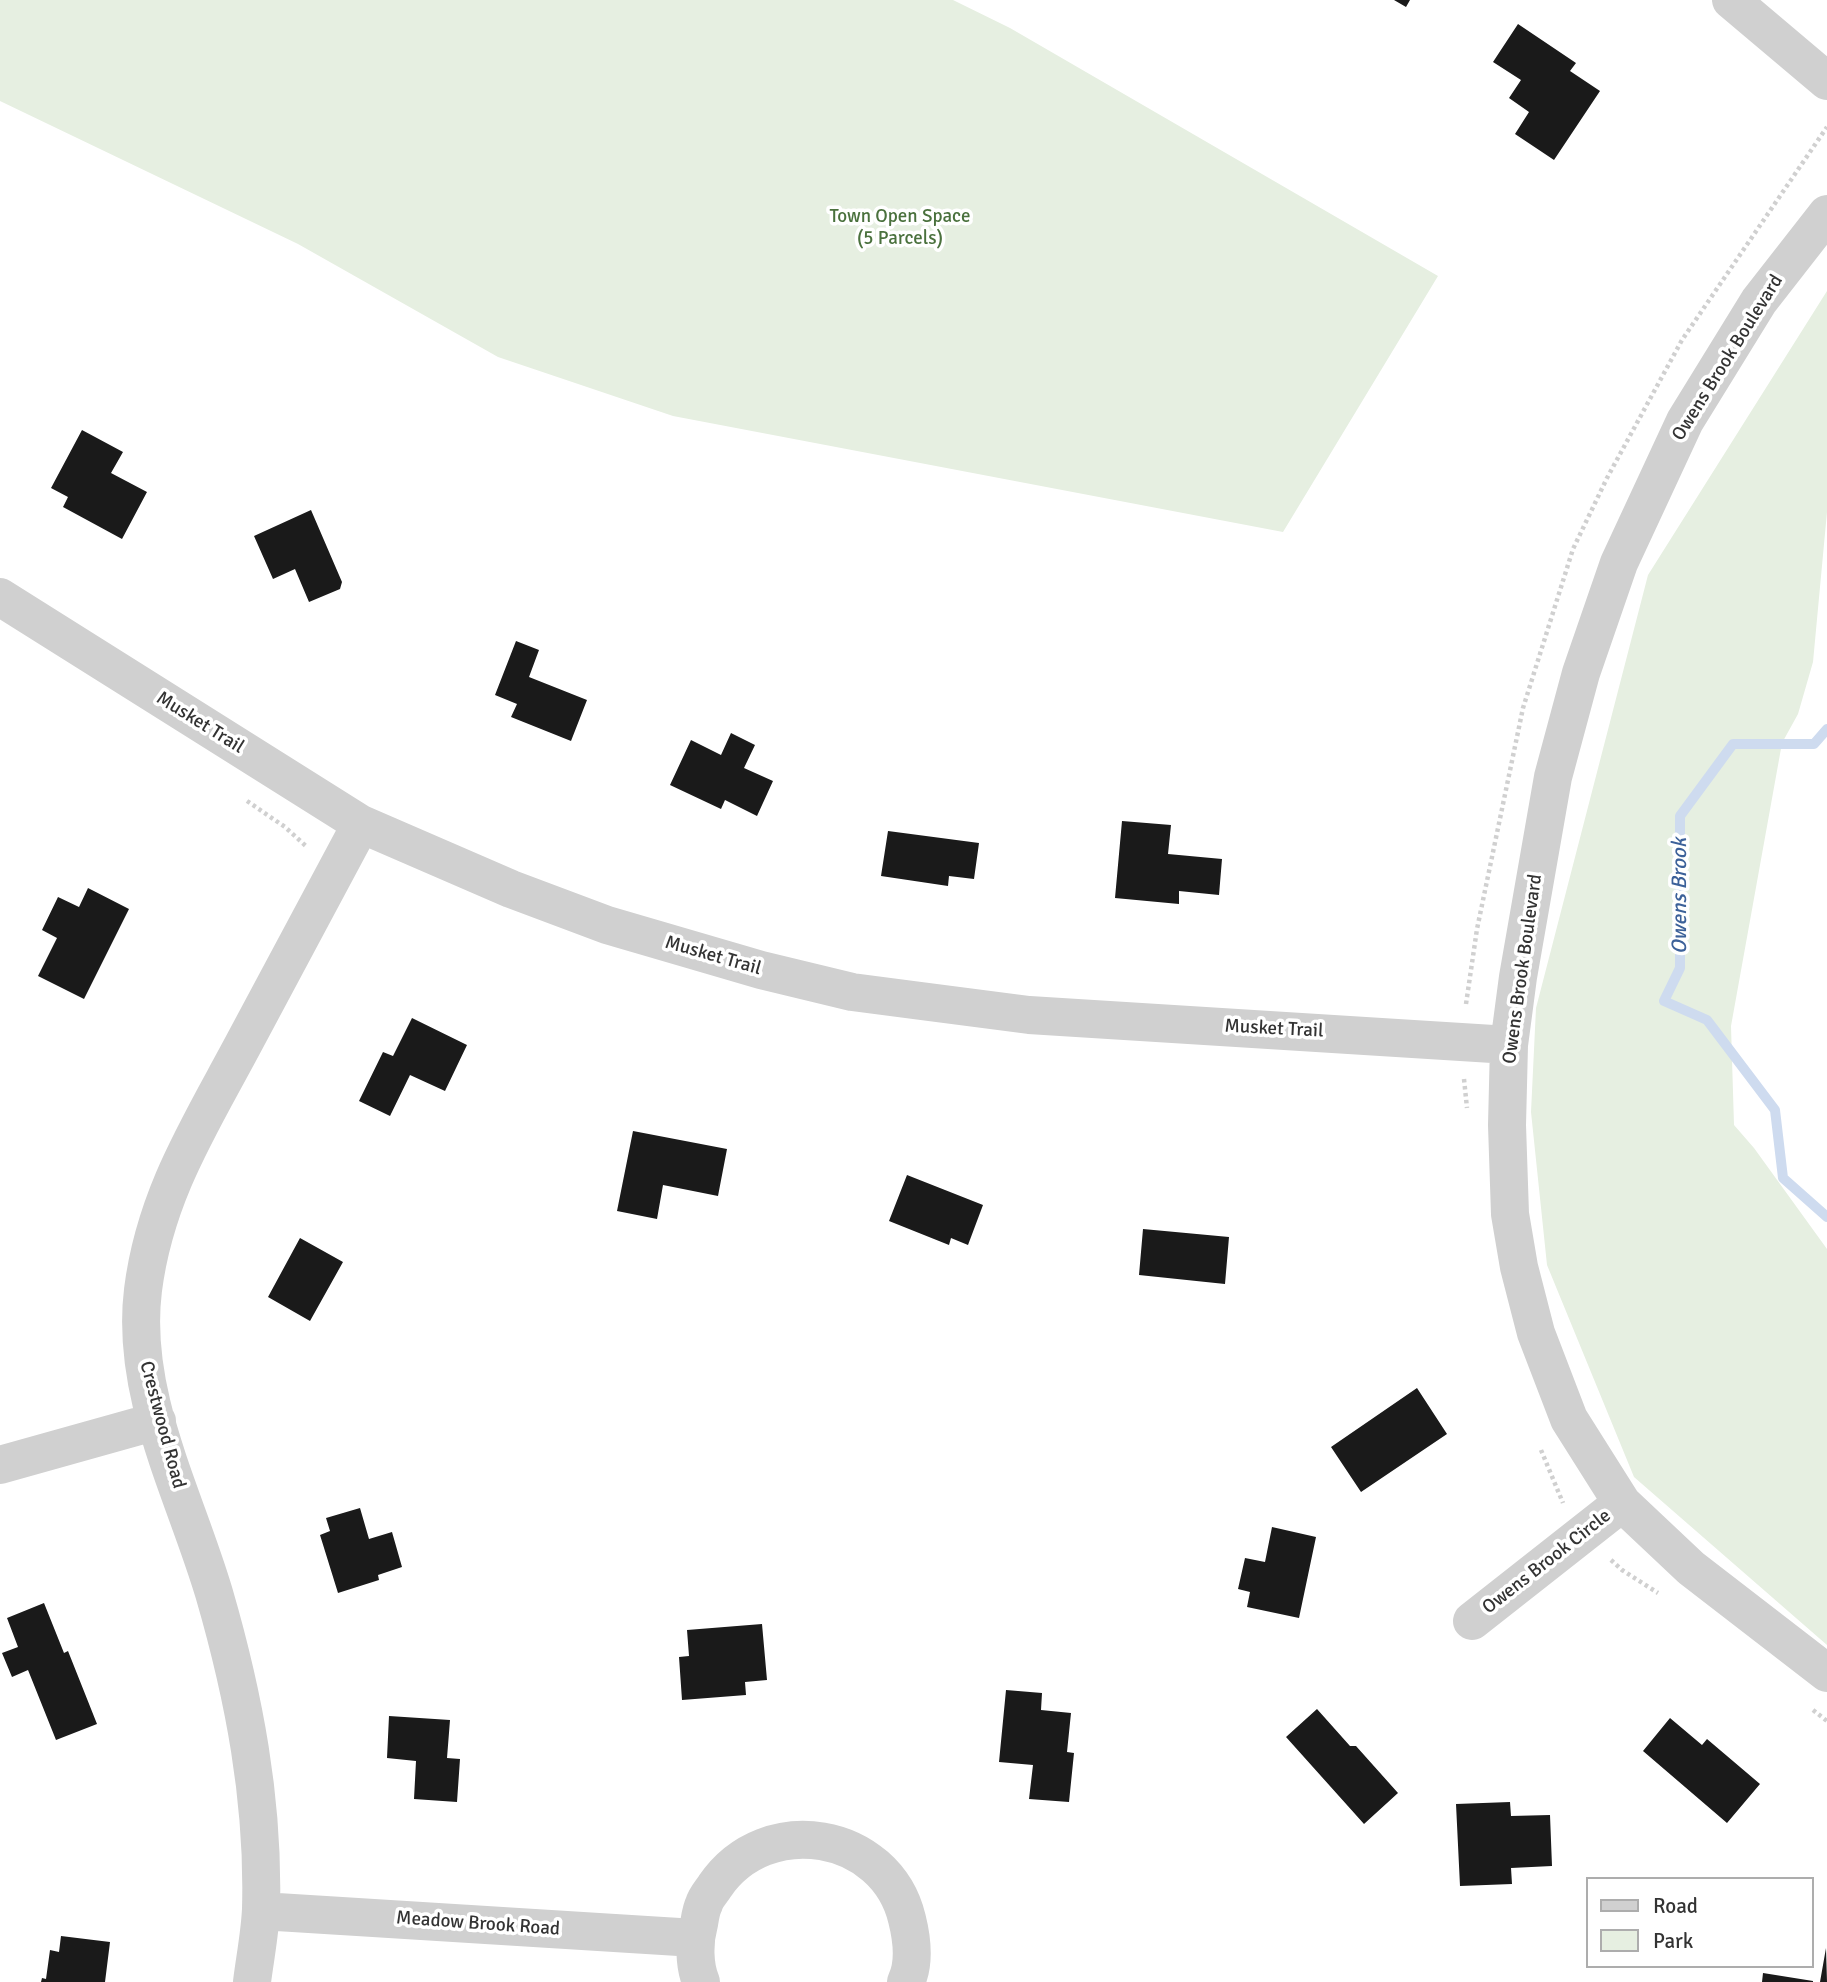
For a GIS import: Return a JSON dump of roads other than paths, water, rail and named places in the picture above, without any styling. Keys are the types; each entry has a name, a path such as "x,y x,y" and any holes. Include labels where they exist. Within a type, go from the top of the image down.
{"street":[{"path":"1731,0 1827,81"},
{"name":"Owens Brook Boulevard","path":"1827,214 1759,301 1685,421 1619,563 1581,673 1553,777 1518,976 1509,1045 1507,1125 1510,1214 1519,1267 1536,1333 1569,1419 1622,1503 1691,1568 1827,1674"},
{"name":"Musket Trail","path":"0,597 361,824 511,889 607,925 761,970 852,992 1029,1015 1509,1045"},
{"name":"Crestwood Road","path":"251,1982 261,1911 259,1812 247,1723 214,1593 157,1420 142,1353 143,1293 152,1237 174,1174 361,824"},
{"path":"0,1465 157,1420"},
{"name":"Owens Brook Circle","path":"1472,1622 1622,1503"},
{"path":"701,1982 695,1938 704,1903 724,1873 752,1851 787,1840 822,1840 856,1852 884,1874 904,1904 912,1940 906,1982"},
{"name":"Meadow Brook Road","path":"261,1911 695,1938"}],"waterway":[{"name":"Owens Brook","path":"1827,729 1814,744 1733,744 1680,816 1680,968 1664,1001 1707,1020 1775,1110 1783,1178 1827,1217"}],"park label":[{"name":"Town Open Space (5 Parcels)","path":"900,228"}]}
